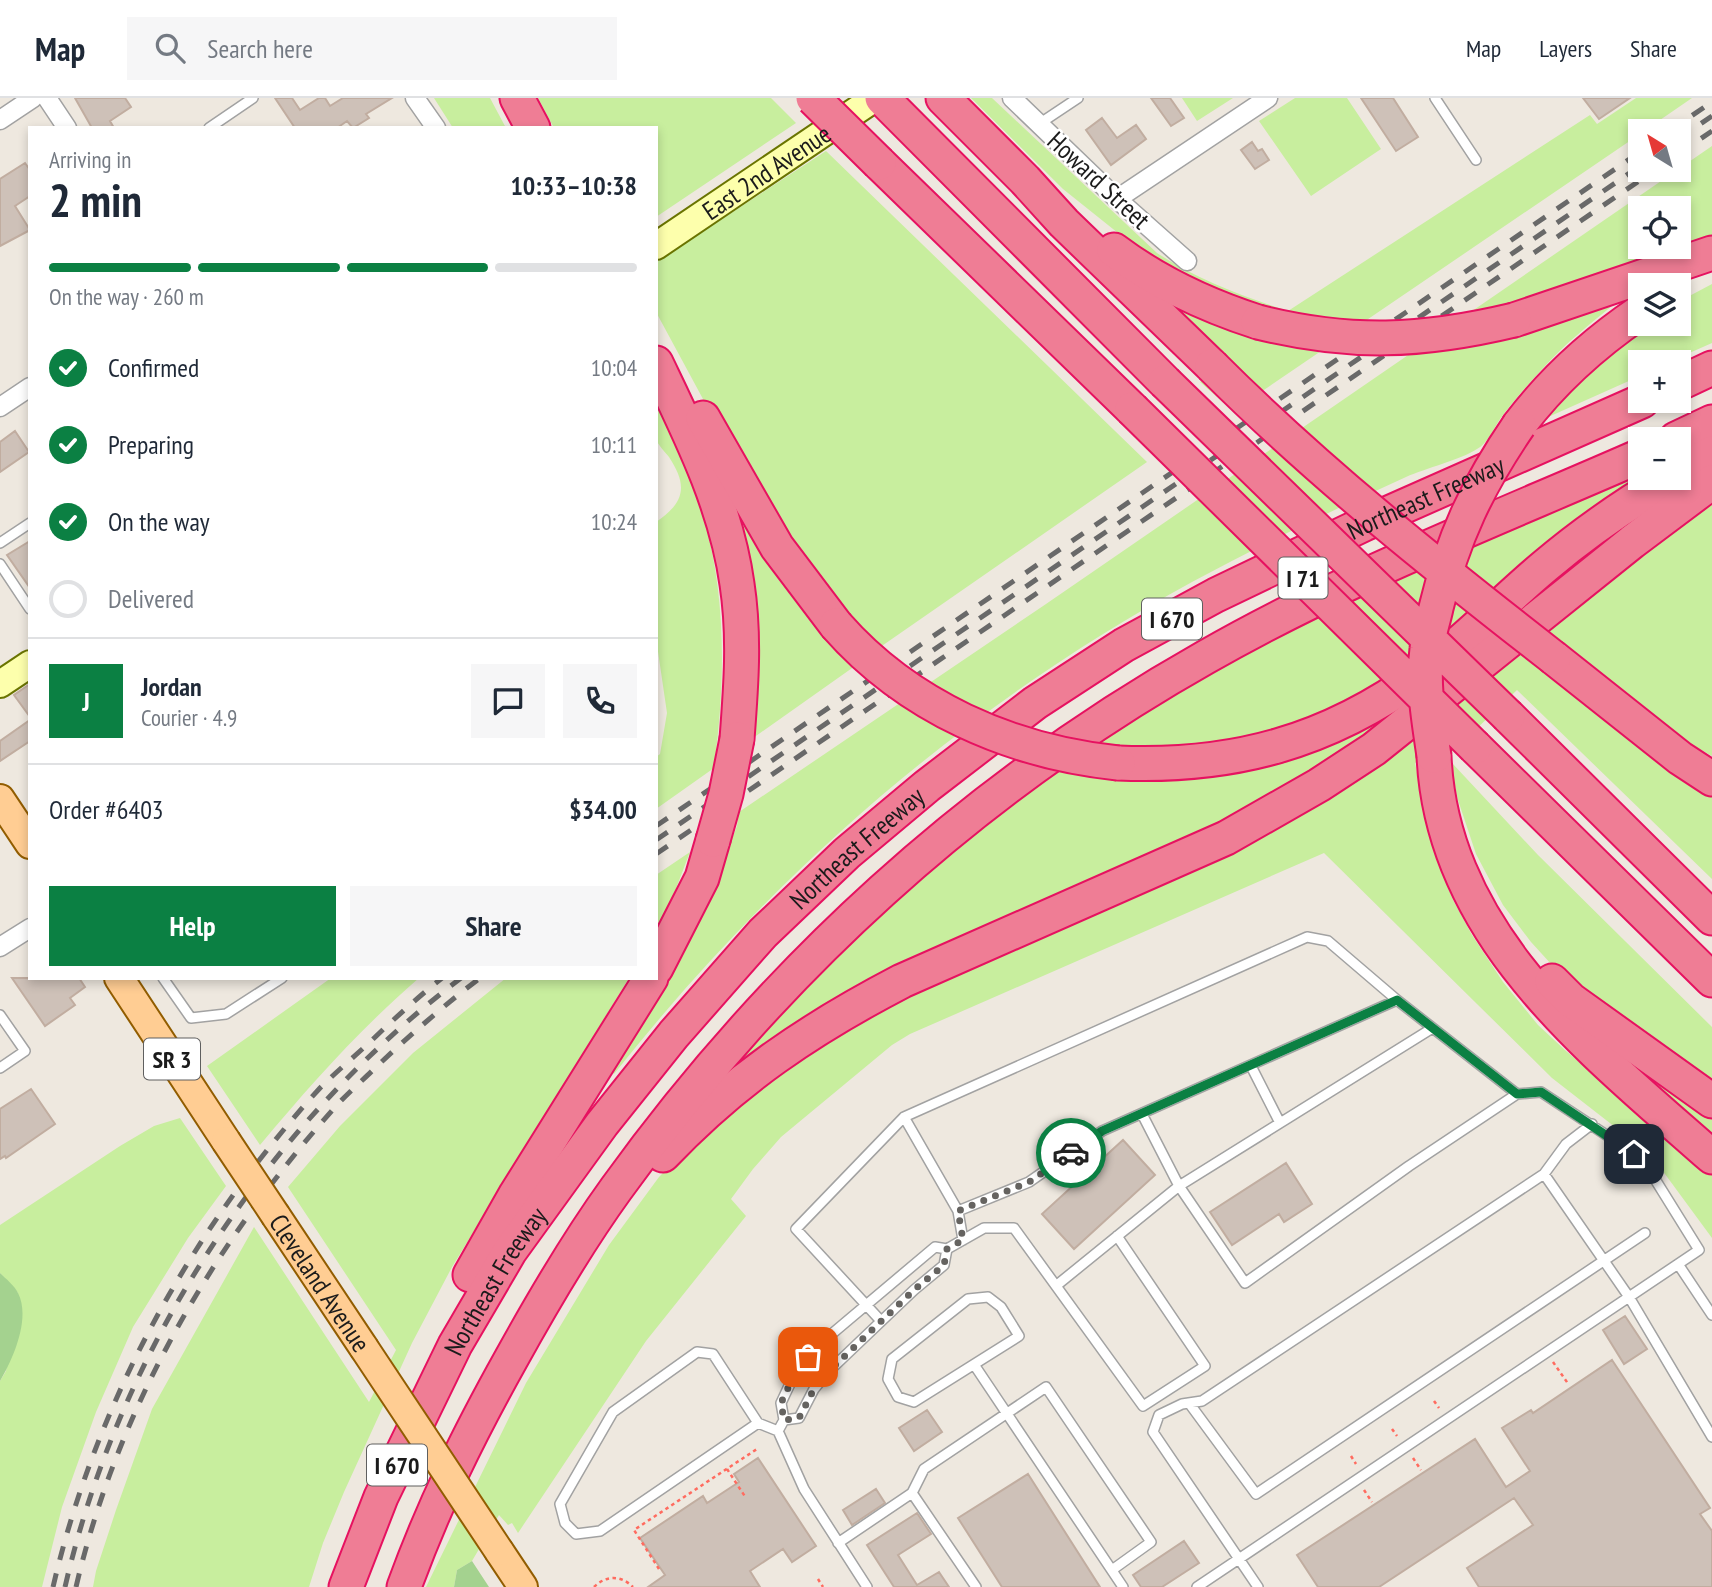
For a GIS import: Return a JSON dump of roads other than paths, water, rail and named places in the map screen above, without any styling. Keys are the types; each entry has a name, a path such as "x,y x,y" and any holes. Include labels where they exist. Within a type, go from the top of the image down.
{"highway":[{"path":"516,98 532,126"},
{"name":"I 71","path":"813,98 1712,980"},
{"name":"I 71","path":"882,98 1165,382 1712,918"},
{"path":"949,104 1064,223 1326,474 1458,583 1680,758 1712,779"},
{"path":"1025,180 1144,272 1224,312 1296,332 1348,338 1402,339 1460,332 1514,320 1712,253"},
{"path":"1691,282 1712,272"},
{"path":"1628,321 1568,368 1542,394 1476,493 1457,538 1439,597 1427,650 1427,700 1435,790 1463,878 1486,923 1509,958 1573,1031 1712,1157"},
{"path":"658,341 669,355 776,547 836,625 876,666 916,695 955,717 1033,748 1080,759 1164,765 1214,760 1262,751 1349,718 1381,701 1421,674 1465,639 1544,567 1649,490"},
{"path":"658,367 712,485 737,583 742,638 737,739 726,794 702,878 658,964"},
{"path":"1691,378 1712,368"},
{"name":"Northeast Freeway","path":"346,1587 381,1497 455,1345 510,1251 603,1124 674,1034 763,933 847,853 1035,703 1124,645 1216,595 1364,524 1628,407"},
{"path":"1691,432 1712,422"},
{"path":"1691,465 1712,453"},
{"name":"Northeast Freeway","path":"404,1587 436,1502 467,1438 551,1288 614,1190 756,1013 843,925 918,858 1016,780 1101,720 1202,658 1389,564 1628,461"},
{"path":"551,1288 664,1154 746,1078 804,1036 853,1006 902,981 1226,838 1319,785 1385,741 1632,542 1712,482"},
{"path":"1434,756 1462,847 1479,883 1534,962 1571,1000 1712,1101"},
{"path":"455,1345 460,1291 516,1195 650,980"}],"main road":[{"path":"0,799 28,841"},
{"name":"Cleveland Avenue","path":"119,980 523,1587"}],"street":[{"path":"0,120 33,98"},
{"path":"47,98 66,126"},
{"path":"415,98 428,125"},
{"name":"East 2nd Avenue","path":"658,245 875,98"},
{"name":"Howard Street","path":"1012,98 1117,199 1187,261"},
{"path":"1117,199 1268,98"},
{"path":"0,407 28,388"},
{"path":"0,684 28,665"},
{"path":"0,947 28,929"}],"lane":[{"path":"212,126 253,98"},
{"path":"1039,124 1078,98"},
{"path":"1435,98 1476,160"},
{"path":"0,543 28,524"},
{"path":"0,564 28,606"},
{"path":"881,1321 796,1229 904,1117 1307,937 1328,942 1431,1029 1517,1094"},
{"path":"164,980 191,1018 226,1014 279,980"},
{"path":"958,1211 1029,1182 1102,1131 1397,1000"},
{"path":"0,1015 25,1051 0,1068"},
{"path":"1057,1285 1179,1186 1431,1029"},
{"path":"1251,1066 1280,1123"},
{"path":"1142,1114 1179,1186 1245,1283 1409,1166 1517,1094 1541,1092 1634,1154 1653,1176 1699,1250 1197,1587"},
{"path":"904,1117 958,1211 963,1240"},
{"path":"1258,1587 1153,1432 1159,1415 1189,1403 1202,1401 1544,1174 1566,1144 1592,1124"},
{"path":"1544,1174 1629,1297 1712,1437"},
{"path":"778,1431 784,1420 781,1403 796,1371 821,1343 935,1247 947,1249 984,1228 1014,1228 1143,1405 1205,1366 1117,1236"},
{"path":"1189,1403 1256,1494 1644,1233"},
{"path":"784,1420 799,1418 814,1389 829,1371 944,1265 947,1249"},
{"path":"1678,1264 1712,1315"},
{"path":"988,1297 1001,1307 1019,1336 975,1366 914,1402 898,1398 888,1379 892,1359 968,1299 988,1297"},
{"path":"758,1423 600,1531 576,1534 565,1522 560,1504 613,1412 697,1352 713,1353 758,1423 778,1431 804,1489 867,1587"},
{"path":"975,1366 1123,1587"},
{"path":"838,1543 912,1493 924,1469 1046,1387 1151,1542 1112,1570"},
{"path":"912,1493 976,1587"}],"railway":[{"path":"1687,119 1712,102"},
{"path":"1691,130 1712,116"},
{"path":"1691,145 1712,131"},
{"path":"658,825 1628,160"},
{"path":"658,839 1628,174"},
{"path":"658,853 1637,182"},
{"path":"53,1587 72,1518 95,1451 123,1385 155,1321 191,1259 230,1199 320,1088 440,980"},
{"path":"65,1587 90,1498 123,1412 163,1328 210,1248 265,1173 325,1102 390,1037 459,980"},
{"path":"76,1587 94,1520 117,1455 176,1330 211,1270 250,1213 337,1105 413,1033 477,980"}]}
